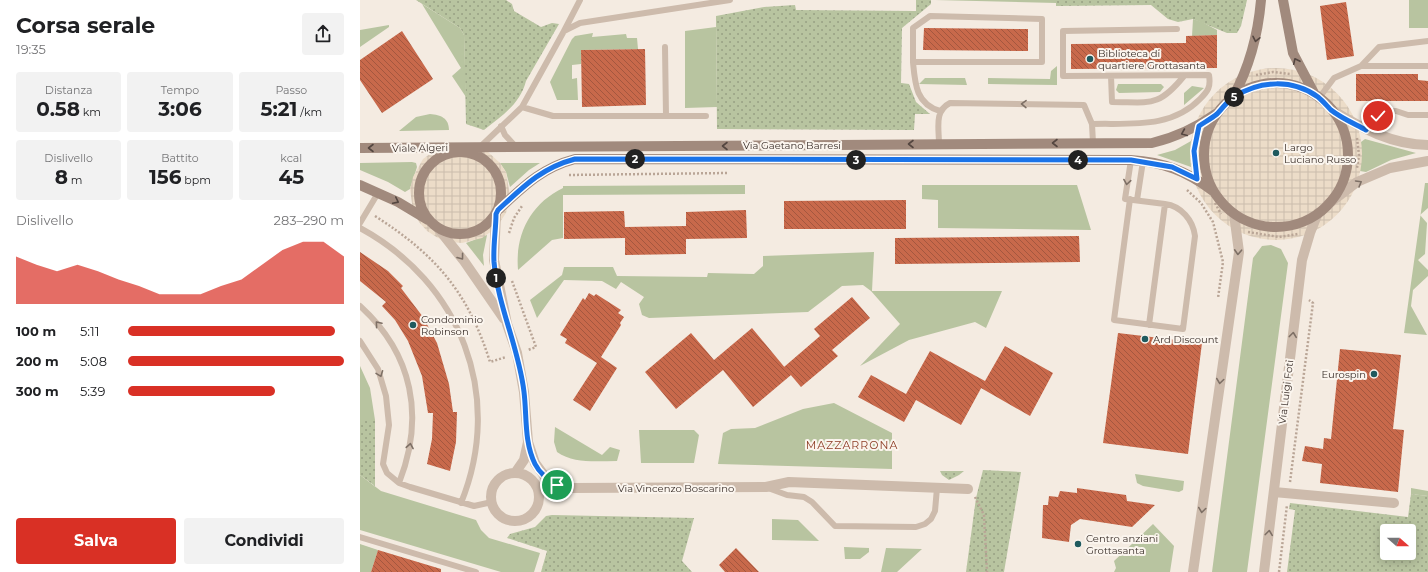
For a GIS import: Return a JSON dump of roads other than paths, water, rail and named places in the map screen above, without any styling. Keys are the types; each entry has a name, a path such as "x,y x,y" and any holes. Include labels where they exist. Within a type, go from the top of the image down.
{"street":[{"path":"1261,0 1256,39 1243,80 1232,98 1217,114 1209,128 1205,143 1206,170 1213,191 1222,203 1234,214 1261,226 1290,226 1305,221 1318,214 1327,205 1357,182 1390,168 1428,162"},
{"path":"1283,0 1293,53 1304,77 1317,96 1332,110 1366,130 1403,142 1428,145"},
{"path":"1232,98 1245,90 1259,85 1274,83 1288,84 1302,88 1317,96"},
{"path":"1327,205 1343,180 1347,151 1345,136 1340,122 1332,110"},
{"name":"Via Gaetano Barresi","path":"480,147 517,148 1152,143 1173,138 1199,126 1217,114"},
{"path":"480,147 441,156 427,169 422,177 420,186 420,205 433,224 464,261 507,324"},
{"name":"Viale Algeri","path":"360,148 480,147"},
{"path":"438,148 472,153 486,160 492,166 501,183 502,192 497,212 494,260 507,324"},
{"name":"Via Gaetano Barresi","path":"497,212 523,186 538,174 558,164 575,159 1131,160 1172,167 1197,179 1213,191"},
{"path":"360,185 398,202 452,234 469,233 485,226 497,212"},
{"path":"1193,572 1239,252 1234,214"},
{"name":"Via Luigi Foti","path":"1264,572 1302,260 1311,230 1318,214"},
{"name":"Via Vincenzo Boscarino","path":"507,324 517,353 524,392 528,442 539,470 546,478 557,485 573,488 766,487 789,482 968,489"},
{"path":"515,473 524,460 528,442"},
{"path":"506,474 523,474 536,484 539,492 538,506 533,513 520,520 506,519 494,509 492,493 497,482 506,474"},
{"path":"539,492 557,485"},
{"path":"1274,492 1394,503"}],"lane":[{"path":"486,160 481,154 480,147 522,107 580,0"},
{"path":"677,0 678,8"},
{"path":"564,31 580,23 730,0"},
{"path":"913,62 1042,62 1042,19 930,16 913,28 913,62 916,84 922,100 930,108 940,112"},
{"path":"1092,124 1153,123 1179,115 1194,105 1208,91 1211,84 1209,75 1063,76 1063,31 1177,29"},
{"path":"1317,96 1334,78 1361,66 1379,47 1428,41"},
{"path":"665,46 666,116"},
{"path":"1361,66 1428,66"},
{"path":"1111,76 1112,102 1148,102 1160,99 1171,92 1184,76"},
{"path":"939,144 940,112 943,107 950,103 1084,105 1092,124 1093,143"},
{"path":"522,107 553,116 706,116"},
{"path":"1366,130 1373,119 1385,111 1396,111 1408,115 1428,115"},
{"path":"501,126 505,135 517,148"},
{"path":"1130,199 1114,320 1183,329 1195,236 1194,229 1178,208 1165,204 1130,199 1125,199 1131,160"},
{"path":"1138,200 1143,161"},
{"path":"360,223 378,193"},
{"path":"1149,324 1165,204"},
{"path":"360,228 397,251 424,277 447,308 466,347 475,384 478,428 472,471 462,503"},
{"path":"360,306 375,321 392,344 404,370 410,392 413,414 412,437 408,459 399,483"},
{"path":"360,341 373,360 384,387 388,406 388,425 383,464 387,473 399,483 462,503 474,506 492,502"},
{"path":"766,487 787,494 804,496 812,502 835,526 908,527 920,525 931,519 935,511 937,488"},
{"path":"360,537 476,572"}],"place":[{"name":"Biblioteca di quartiere Grottasanta","path":"1090,59"},
{"name":"Largo Luciano Russo","path":"1276,153"},
{"name":"Condominio Robinson","path":"413,325"},
{"name":"Ard Discount","path":"1145,339"},
{"name":"Eurospin","path":"1374,374"},
{"name":"Centro anziani Grottasanta","path":"1078,544"}],"district":[{"name":"MAZZARRONA","path":"852,445"}]}
